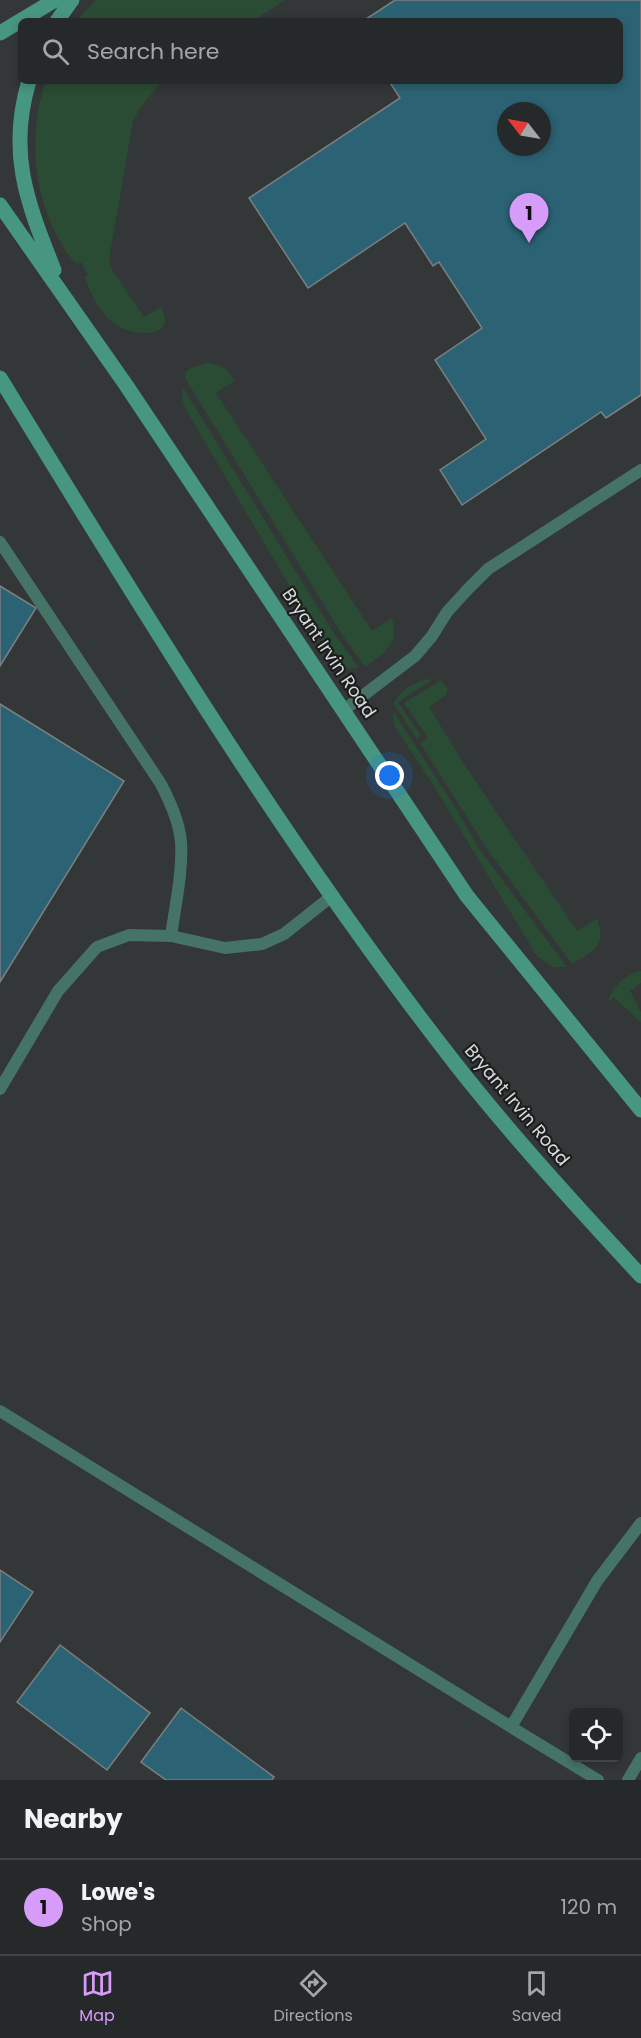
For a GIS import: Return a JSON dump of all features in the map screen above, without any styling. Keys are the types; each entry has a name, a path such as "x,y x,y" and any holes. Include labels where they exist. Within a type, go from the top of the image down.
{"main road":[{"path":"25,18 55,0"},
{"path":"59,18 72,0"},
{"path":"0,33 18,22"},
{"path":"28,84 20,135 23,182 31,211 63,293"},
{"name":"Bryant Irvin Road","path":"0,205 63,293 467,896 641,1110"},
{"name":"Bryant Irvin Road","path":"0,378 203,704 276,816 332,896 459,1068 641,1276"}],"lane":[{"path":"344,710 415,656 432,636 447,612 488,569 641,470"},
{"path":"0,542 161,784 173,808 181,842 179,878 171,936"},
{"path":"0,1089 58,990 97,947 129,935 171,936 225,948 262,944 284,934 332,896"},
{"path":"0,1411 598,1780"},
{"path":"511,1727 597,1581 641,1523"},
{"path":"628,1780 641,1758"}],"green space":[{"path":"96,0 285,0 258,18 79,18"},
{"path":"45,84 160,84 140,108 133,121 109,259 112,270 144,317 161,307 165,318 163,326 158,331 139,333 119,327 112,322 92,295 85,277 88,275 81,262 77,264 74,261 56,234 48,216 38,178 35,139"},
{"path":"208,363 224,368 230,373 234,381 216,393 372,631 392,618 394,635 392,642 384,652 365,667 343,636 185,378 185,373 191,368"},
{"path":"182,386 333,632 359,668 345,669 334,662 185,408"},
{"path":"428,679 432,680 398,702 421,736 417,739 394,704 399,695 408,688"},
{"path":"441,680 448,690 446,695 429,707 466,767 577,931 597,919 600,928 599,942 592,951 572,964 487,849 420,743 428,738 404,703"},
{"path":"393,711 480,850 567,967 553,967 537,956 437,791 395,727"},
{"path":"641,971 641,983 630,991 641,1012 641,1022 613,997 608,1002 620,982"}],"building":[{"path":"395,0 641,0 641,395 606,418 601,412 462,505 440,470 486,439 435,360 482,328 439,262 433,266 405,223 308,288 249,198 400,98 391,84 623,84 623,18 368,18"},
{"path":"0,586 36,608 0,666"},
{"path":"0,704 124,781 0,982"},
{"path":"0,1570 33,1592 0,1642"},
{"path":"60,1645 150,1713 107,1770 17,1702"},
{"path":"181,1708 274,1777 272,1780 166,1780 141,1762"}],"place":[{"name":"Lowe's","path":"529,243"}]}
